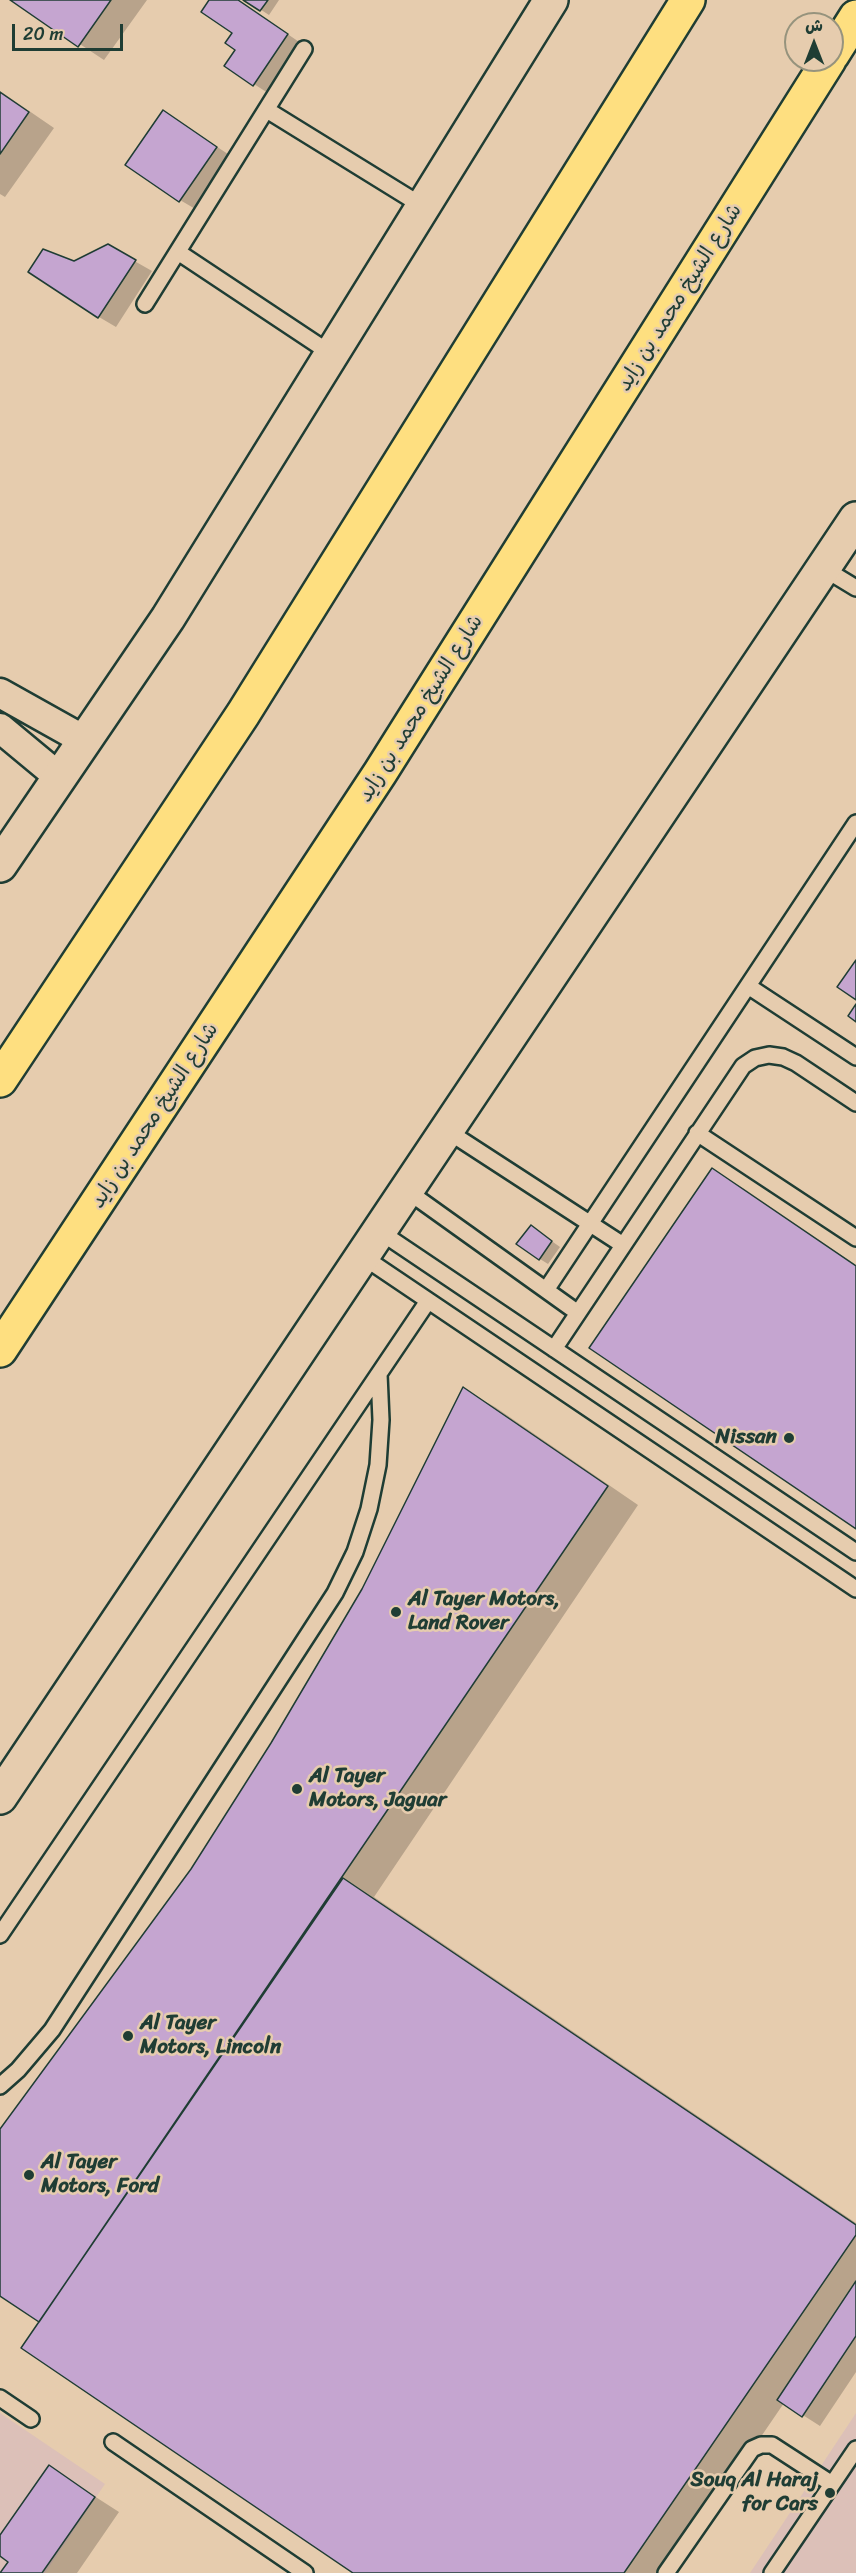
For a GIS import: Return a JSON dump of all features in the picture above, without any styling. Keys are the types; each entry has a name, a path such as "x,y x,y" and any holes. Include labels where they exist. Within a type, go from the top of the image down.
{"highway":[{"path":"0,1080 243,714 688,0"},
{"path":"844,36 856,17"},
{"name":"شارع الشيخ محمد بن زايد","path":"0,1350 380,774 821,72"},
{"path":"0,1375 45,1283"}],"street":[{"path":"0,865 168,618 333,355 550,0"},
{"path":"0,1797 856,519"},
{"path":"0,693 84,740"},
{"path":"0,728 59,777"}],"lane":[{"path":"145,304 304,49"},
{"path":"267,110 424,207"},
{"path":"178,252 333,355"},
{"path":"823,568 856,588"},
{"path":"546,1290 856,823"},
{"path":"748,986 856,1057"},
{"path":"554,1349 743,1066 755,1058 769,1055 783,1057 796,1063 856,1103"},
{"path":"446,1130 623,1245"},
{"path":"697,1133 856,1238"},
{"path":"406,1190 578,1313"},
{"path":"370,1244 428,1301 856,1589"},
{"path":"370,1244 554,1349 856,1552"},
{"path":"0,1935 428,1301"},
{"path":"0,2086 18,2070 52,2030 335,1593 354,1552 369,1509 378,1465 381,1420 379,1374"},
{"path":"0,2398 31,2419"},
{"path":"113,2442 305,2573"},
{"path":"666,2573 752,2449 761,2445 772,2445 832,2484"},
{"path":"772,2573 856,2449"}],"shaded area":[{"path":"0,2413 105,2484 45,2573 0,2573"},
{"name":"Souq Al Haraj for Cars","path":"856,2413 856,2573 750,2573"}],"building":[{"path":"10,0 111,0 78,47"},
{"path":"209,0 238,0 288,34 253,86 224,66 235,50 225,43 232,33 201,12"},
{"path":"243,0 268,0 260,11"},
{"path":"0,92 29,112 0,154"},
{"path":"163,110 217,147 179,202 125,165"},
{"path":"108,244 136,260 98,318 28,272 43,249 74,261"},
{"path":"856,960 856,1000 837,987"},
{"path":"856,1004 856,1022 848,1016"},
{"name":"Nissan","path":"712,1168 856,1266 856,1529 589,1348"},
{"path":"531,1225 552,1241 539,1260 516,1244"},
{"path":"463,1387 608,1486 39,2322 0,2296 0,2129 191,1869 271,1743 362,1589"},
{"path":"343,1878 856,2225 856,2235 624,2573 353,2573 21,2348"},
{"path":"856,2281 856,2336 802,2417 777,2400"},
{"path":"49,2465 95,2497 42,2573 0,2573 8,2562 0,2556 0,2535"}],"place":[{"name":"Nissan","path":"789,1438"},
{"name":"Al Tayer Motors, Land Rover","path":"396,1612"},
{"name":"Al Tayer Motors, Jaguar","path":"297,1789"},
{"name":"Al Tayer Motors, Lincoln","path":"128,2036"},
{"name":"Al Tayer Motors, Ford","path":"29,2175"},
{"name":"Souq Al Haraj for Cars","path":"830,2493"}]}
